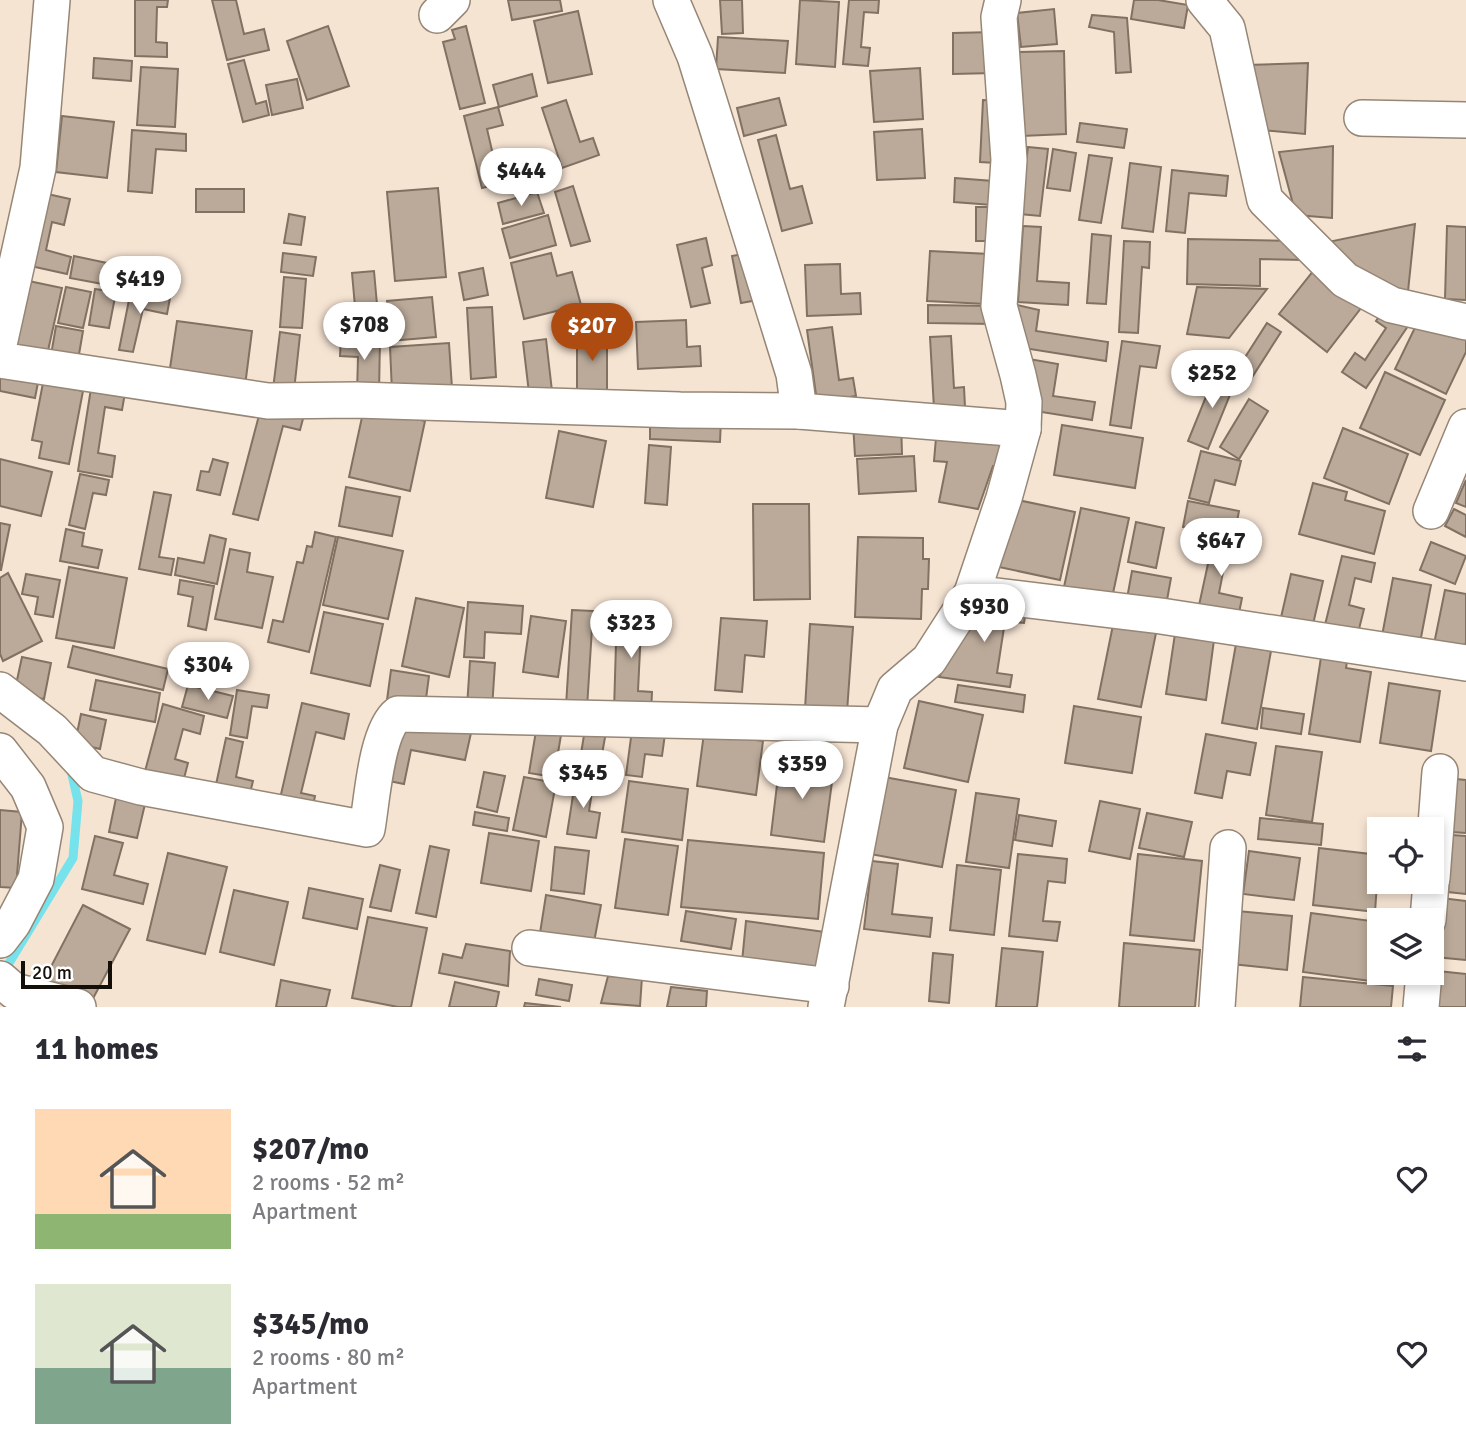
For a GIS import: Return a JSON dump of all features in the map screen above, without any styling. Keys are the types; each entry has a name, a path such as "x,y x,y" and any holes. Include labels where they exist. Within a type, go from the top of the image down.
{"street":[{"path":"0,340 38,168 52,0"},
{"path":"671,0 695,56 794,374 799,411"},
{"path":"530,948 829,996 880,725 895,689 929,660 972,593 1004,498 1023,429 1024,402 999,306 1009,160 999,17 1003,0"},
{"path":"1204,0 1227,28 1265,200 1345,280 1392,305 1466,322"},
{"path":"1362,118 1466,120"},
{"path":"0,360 268,401 356,400 799,411 1023,429"},
{"path":"1431,511 1466,428"},
{"path":"972,593 1174,618 1466,663"},
{"path":"0,690 52,730 45,827 36,879 13,923 0,940"},
{"path":"0,751 48,771 93,774 141,787 367,829 382,744 391,719 398,714 880,725"},
{"path":"1436,817 1440,772"},
{"path":"1217,1007 1228,848"},
{"path":"7,985 78,1007"},
{"path":"1421,1007 1423,985"}],"building":[{"path":"135,0 168,0 167,7 157,7 156,42 167,43 167,57 135,56"},
{"path":"212,0 236,0 244,34 264,29 269,50 227,60"},
{"path":"508,0 560,0 562,11 512,20"},
{"path":"720,0 742,0 743,33 722,34"},
{"path":"800,0 839,2 835,67 796,64"},
{"path":"849,0 879,0 878,13 864,12 861,47 870,48 868,66 843,64"},
{"path":"1134,0 1158,0 1188,5 1184,28 1131,19"},
{"path":"1054,9 1057,44 1021,47 1017,13"},
{"path":"578,11 592,74 548,83 534,21"},
{"path":"1092,15 1127,18 1131,72 1116,73 1114,32 1089,27"},
{"path":"328,26 349,86 307,100 287,41"},
{"path":"466,26 485,103 460,109 443,42 455,39 452,30"},
{"path":"994,32 994,73 953,74 953,33"},
{"path":"718,37 788,41 785,73 716,69"},
{"path":"1064,51 1066,134 1022,136 1019,52"},
{"path":"94,58 132,61 131,81 93,78"},
{"path":"244,60 256,104 266,101 269,115 243,122 228,64"},
{"path":"1308,63 1305,134 1262,130 1247,65"},
{"path":"141,67 178,69 175,127 137,125"},
{"path":"920,68 923,119 874,122 870,71"},
{"path":"532,74 537,96 499,107 493,85"},
{"path":"297,79 303,108 272,115 266,85"},
{"path":"779,98 786,125 744,136 737,108"},
{"path":"566,100 580,142 593,138 599,155 562,168 542,108"},
{"path":"983,100 999,101 996,163 980,162"},
{"path":"498,107 503,125 487,129 494,159 506,156 512,181 482,188 464,116"},
{"path":"62,116 114,122 107,178 56,172"},
{"path":"1080,123 1127,129 1124,148 1077,142"},
{"path":"922,129 925,178 877,180 874,132"},
{"path":"132,130 186,134 186,151 156,149 152,193 128,191"},
{"path":"776,135 790,189 802,186 812,223 782,231 758,140"},
{"path":"1333,146 1332,218 1296,215 1279,152"},
{"path":"1028,147 1048,149 1040,216 1020,214"},
{"path":"1053,149 1076,153 1070,191 1047,188"},
{"path":"1089,155 1112,158 1101,223 1079,220"},
{"path":"1130,163 1161,167 1153,232 1122,228"},
{"path":"1172,170 1228,176 1226,196 1189,193 1185,233 1166,231"},
{"path":"955,178 993,181 992,205 954,202"},
{"path":"573,186 590,241 571,246 555,192"},
{"path":"438,188 446,277 395,281 387,192"},
{"path":"196,189 244,189 244,212 196,212"},
{"path":"537,192 544,213 503,224 498,203"},
{"path":"43,193 70,199 64,225 52,222 46,250 71,257 67,274 26,265"},
{"path":"976,207 994,207 993,241 976,241"},
{"path":"289,214 305,217 301,245 284,243"},
{"path":"548,215 556,245 510,258 502,229"},
{"path":"1415,224 1407,301 1381,294 1328,242"},
{"path":"1023,226 1041,227 1037,281 1069,283 1068,305 1018,302"},
{"path":"1447,226 1466,227 1466,300 1445,299"},
{"path":"1092,234 1111,236 1106,304 1087,303"},
{"path":"706,238 712,265 702,268 710,303 691,307 677,245"},
{"path":"1188,239 1304,241 1303,260 1260,259 1260,286 1187,284"},
{"path":"1124,241 1150,242 1149,268 1142,267 1138,333 1119,332"},
{"path":"930,251 989,254 986,304 927,301"},
{"path":"283,253 316,257 313,276 281,272"},
{"path":"551,253 557,276 572,272 581,305 524,319 511,263"},
{"path":"748,253 758,300 741,303 732,256"},
{"path":"74,256 112,264 108,285 70,278"},
{"path":"840,264 841,294 860,293 861,314 807,316 805,265"},
{"path":"118,265 158,273 154,291 114,283"},
{"path":"1318,265 1365,303 1327,352 1279,314"},
{"path":"483,268 488,295 464,300 459,273"},
{"path":"374,271 379,327 357,329 352,273"},
{"path":"284,277 306,279 302,328 280,327"},
{"path":"24,280 62,288 45,364 8,355"},
{"path":"66,287 91,292 83,328 58,323"},
{"path":"1197,287 1267,289 1229,338 1187,334"},
{"path":"95,289 116,292 109,328 89,325"},
{"path":"131,290 170,298 167,314 143,309 133,352 119,350"},
{"path":"432,297 436,337 390,341 387,301"},
{"path":"1013,304 1039,310 1036,331 1108,342 1106,361 1017,347"},
{"path":"928,305 994,306 994,324 928,323"},
{"path":"492,307 496,377 471,379 467,308"},
{"path":"1384,309 1408,326 1366,388 1342,372 1355,353 1365,360 1386,328 1376,321"},
{"path":"1422,313 1466,334 1466,352 1446,394 1395,369"},
{"path":"686,320 687,347 700,346 701,366 638,369 636,322"},
{"path":"177,321 252,331 245,386 169,375"},
{"path":"1267,323 1281,332 1249,382 1235,373"},
{"path":"56,326 83,331 77,366 50,361"},
{"path":"832,327 839,380 853,378 856,396 817,402 807,330"},
{"path":"577,329 607,329 607,396 577,396"},
{"path":"280,332 300,335 294,391 273,389"},
{"path":"951,336 954,388 964,387 965,407 934,409 930,337"},
{"path":"341,337 380,338 379,394 357,393 358,357 340,356"},
{"path":"546,339 552,391 529,393 523,342"},
{"path":"1122,341 1160,346 1156,368 1140,366 1131,428 1110,425"},
{"path":"449,343 452,388 392,392 390,347"},
{"path":"1029,359 1058,364 1053,396 1095,402 1092,420 1035,411"},
{"path":"40,372 35,398 0,391 0,374"},
{"path":"1216,372 1236,380 1208,449 1188,441"},
{"path":"1385,372 1445,400 1420,455 1360,428"},
{"path":"92,382 126,387 122,410 105,407 98,453 115,456 112,477 78,471"},
{"path":"43,383 83,391 69,464 39,458 42,442 32,440"},
{"path":"1249,399 1268,411 1239,459 1220,447"},
{"path":"262,404 304,415 300,430 283,426 258,520 233,514"},
{"path":"364,408 425,421 410,491 349,477"},
{"path":"650,416 721,419 720,442 650,439"},
{"path":"901,421 902,454 855,456 853,423"},
{"path":"1062,425 1143,438 1135,488 1054,475"},
{"path":"937,426 1008,432 1005,466 993,466 978,509 939,502 947,462 934,461"},
{"path":"1343,428 1408,454 1389,504 1324,478"},
{"path":"559,431 606,441 593,507 546,498"},
{"path":"649,445 671,447 667,505 645,503"},
{"path":"1201,451 1241,461 1235,485 1215,480 1209,503 1189,498"},
{"path":"914,456 916,491 859,494 857,459"},
{"path":"0,459 52,472 41,516 0,506"},
{"path":"213,459 228,463 220,495 197,490 201,471 209,472"},
{"path":"80,474 109,480 106,495 93,493 85,529 69,525"},
{"path":"1466,480 1466,507 1456,503"},
{"path":"1313,483 1347,492 1345,500 1385,511 1374,554 1299,534"},
{"path":"346,487 400,497 392,536 339,526"},
{"path":"154,492 171,495 159,557 174,559 171,575 139,569"},
{"path":"1013,499 1075,512 1060,580 999,567"},
{"path":"1188,501 1239,511 1234,537 1183,527"},
{"path":"753,504 809,504 810,599 754,600"},
{"path":"1081,508 1129,518 1112,598 1064,587"},
{"path":"1454,509 1466,515 1466,537 1445,526"},
{"path":"1136,522 1164,528 1156,568 1128,562"},
{"path":"0,523 10,525 1,570 0,570"},
{"path":"66,529 84,533 82,546 102,550 98,568 60,561"},
{"path":"315,532 336,537 309,652 268,642 273,620 283,622 297,562 303,563 307,546 312,547"},
{"path":"210,535 226,539 217,584 175,575 178,558 204,563"},
{"path":"1214,536 1246,542 1242,561 1226,557 1219,593 1242,598 1238,618 1198,610"},
{"path":"338,537 403,551 388,619 323,605"},
{"path":"858,537 923,538 923,559 929,559 928,589 922,589 921,619 855,617"},
{"path":"1431,542 1466,556 1455,584 1420,570"},
{"path":"230,549 250,553 247,572 273,577 262,628 215,619"},
{"path":"1342,556 1375,563 1371,582 1355,578 1349,605 1364,609 1357,637 1324,629"},
{"path":"69,567 127,578 114,648 56,638"},
{"path":"1132,571 1171,578 1165,611 1126,604"},
{"path":"8,573 42,641 3,661 0,654 0,578"},
{"path":"26,574 60,580 53,617 35,614 38,597 22,594"},
{"path":"1291,574 1323,581 1311,633 1279,626"},
{"path":"1393,578 1431,585 1419,648 1381,641"},
{"path":"180,580 214,586 206,630 188,626 193,597 178,594"},
{"path":"1445,590 1466,594 1466,642 1463,655 1433,649"},
{"path":"985,597 1027,604 1024,623 1005,621 997,673 1012,675 1010,687 939,677"},
{"path":"416,598 464,608 449,677 402,666"},
{"path":"468,602 523,606 521,634 485,632 484,658 464,657"},
{"path":"617,609 655,610 655,630 641,629 638,691 652,692 651,713 614,711"},
{"path":"572,610 614,612 613,629 592,628 587,708 566,706"},
{"path":"324,612 383,624 370,686 311,673"},
{"path":"531,616 566,621 558,677 523,672"},
{"path":"721,618 767,621 764,657 745,655 742,692 715,690"},
{"path":"1114,620 1157,628 1141,707 1098,699"},
{"path":"810,624 853,627 847,712 805,709"},
{"path":"1176,627 1214,640 1206,700 1166,694"},
{"path":"1236,644 1271,651 1257,729 1222,723"},
{"path":"73,646 168,669 163,690 68,667"},
{"path":"1322,651 1348,655 1346,668 1371,672 1360,742 1309,734"},
{"path":"22,657 51,663 44,699 14,694"},
{"path":"470,661 495,663 492,709 467,707"},
{"path":"391,670 429,676 425,706 387,700"},
{"path":"96,680 160,693 155,722 90,710"},
{"path":"1389,683 1440,691 1431,751 1380,743"},
{"path":"188,685 233,696 227,718 182,707"},
{"path":"958,685 1025,695 1023,712 955,702"},
{"path":"237,690 269,695 267,708 252,706 247,738 230,735"},
{"path":"919,701 983,715 968,782 904,768"},
{"path":"302,703 349,714 344,739 316,732 301,793 315,796 312,811 279,803"},
{"path":"163,704 204,716 200,734 183,729 175,759 188,763 182,786 144,775"},
{"path":"1074,706 1141,717 1132,773 1065,763"},
{"path":"1263,708 1304,714 1301,734 1261,728"},
{"path":"81,714 106,720 100,749 75,743"},
{"path":"401,719 471,733 465,760 411,750 404,784 389,781"},
{"path":"585,729 606,732 598,776 578,772"},
{"path":"632,730 665,734 662,756 645,754 642,777 626,775"},
{"path":"536,731 561,735 554,777 529,773"},
{"path":"704,733 763,741 756,795 697,786"},
{"path":"1206,734 1256,743 1250,775 1227,771 1222,798 1195,793"},
{"path":"226,738 243,742 236,777 253,781 248,801 214,794"},
{"path":"1276,746 1322,752 1312,822 1266,815"},
{"path":"780,760 834,767 824,842 771,835"},
{"path":"484,772 505,776 497,812 477,807"},
{"path":"576,776 594,779 589,811 600,813 596,838 567,834"},
{"path":"524,777 556,783 546,837 513,830"},
{"path":"884,777 956,790 942,867 870,854"},
{"path":"1456,779 1466,780 1466,833 1452,832"},
{"path":"629,781 688,789 682,840 622,832"},
{"path":"976,793 1019,799 1009,868 966,862"},
{"path":"116,798 145,804 137,838 109,832"},
{"path":"1100,801 1140,809 1130,859 1089,851"},
{"path":"0,810 22,812 16,888 0,887"},
{"path":"475,812 509,818 507,831 473,825"},
{"path":"1147,813 1192,822 1184,857 1139,848"},
{"path":"1019,815 1056,821 1052,846 1015,840"},
{"path":"1260,818 1323,824 1321,845 1258,839"},
{"path":"489,833 539,841 531,891 481,883"},
{"path":"1452,835 1466,836 1466,894 1448,892"},
{"path":"95,836 123,843 114,875 148,884 143,904 82,889"},
{"path":"625,839 678,846 668,915 615,908"},
{"path":"688,840 824,853 818,919 681,907"},
{"path":"430,846 449,850 436,917 416,913"},
{"path":"555,847 589,851 584,894 551,890"},
{"path":"1319,848 1367,854 1367,894 1376,894 1375,908 1367,908 1367,911 1313,905"},
{"path":"1249,851 1300,858 1294,900 1243,894"},
{"path":"168,853 227,867 205,954 147,940"},
{"path":"1018,854 1067,859 1065,883 1048,881 1043,921 1060,922 1057,941 1009,936"},
{"path":"1138,854 1202,861 1194,941 1130,935"},
{"path":"872,861 898,864 892,914 932,918 930,937 864,929"},
{"path":"380,865 400,870 391,911 370,907"},
{"path":"957,865 1001,870 994,935 950,930"},
{"path":"309,888 363,899 357,929 303,918"},
{"path":"234,890 288,902 274,965 220,952"},
{"path":"546,895 601,905 594,942 540,933"},
{"path":"1441,898 1466,901 1466,960 1444,958 1444,908 1440,908"},
{"path":"83,905 130,929 89,1006 43,982"},
{"path":"686,911 736,919 731,949 681,941"},
{"path":"1237,911 1292,916 1287,970 1232,964"},
{"path":"1311,913 1367,920 1367,981 1303,972"},
{"path":"368,917 427,928 411,1007 352,998"},
{"path":"746,921 825,932 820,973 742,962"},
{"path":"1124,943 1200,950 1195,1007 1119,1007"},
{"path":"466,944 510,951 508,986 439,973 443,954 462,958"},
{"path":"1002,948 1043,952 1037,1007 996,1007"},
{"path":"933,953 953,955 949,1003 929,1001"},
{"path":"1444,972 1466,974 1466,1007 1434,1007 1436,985 1444,985"},
{"path":"608,976 642,977 640,1006 601,1003"},
{"path":"1303,977 1393,986 1391,1007 1300,1007"},
{"path":"539,979 572,985 569,1001 536,995"},
{"path":"281,980 330,990 326,1007 276,1007"},
{"path":"455,982 499,992 496,1007 449,1007"},
{"path":"671,987 707,991 706,1007 667,1007"},
{"path":"525,1003 561,1007 524,1007"}],"waterway":[{"path":"3,973 73,858 78,801 70,766"}]}
